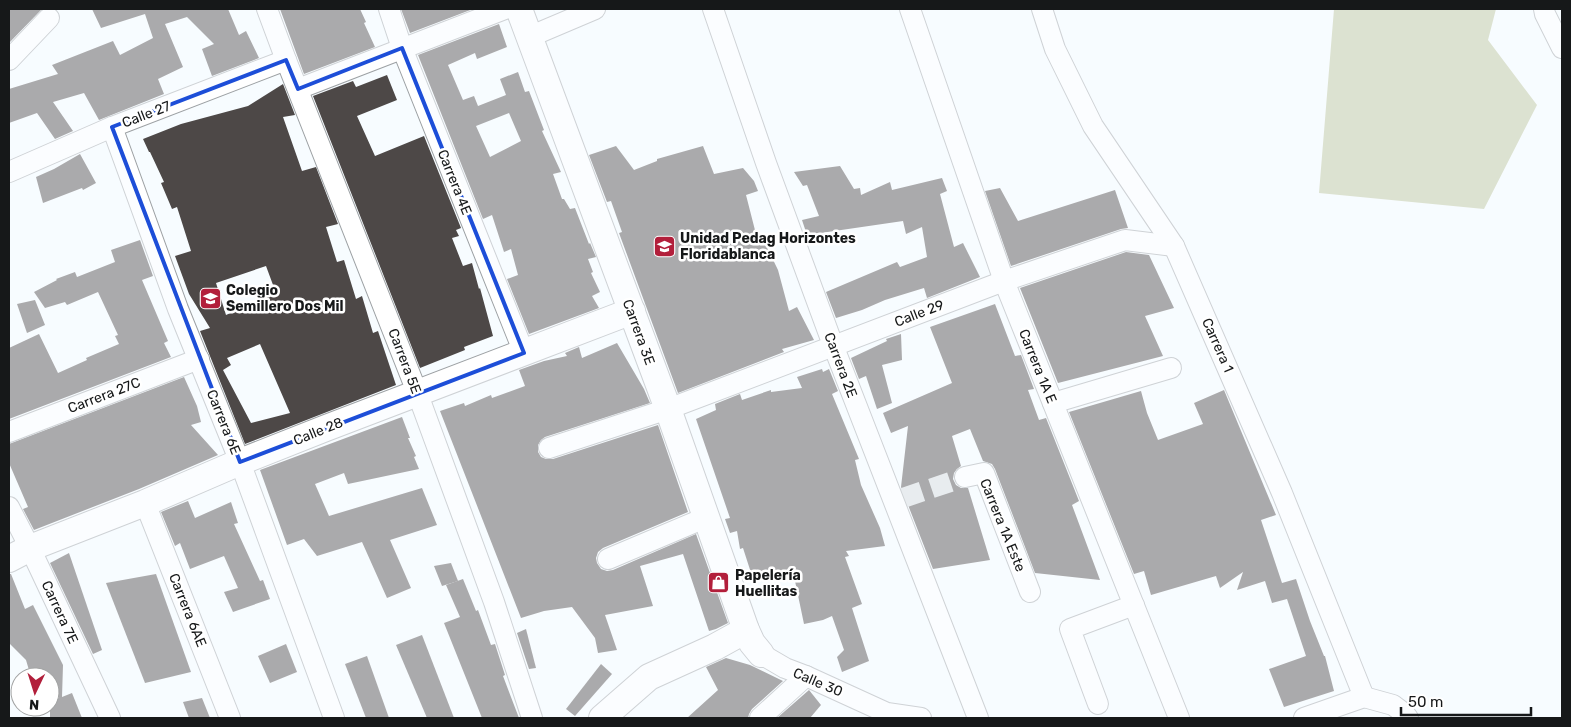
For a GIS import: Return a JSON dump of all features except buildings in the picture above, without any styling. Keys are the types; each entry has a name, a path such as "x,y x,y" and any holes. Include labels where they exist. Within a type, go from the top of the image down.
{"main road":[{"name":"Carrera 3E","path":"519,9 668,409 746,630 752,643 761,654"},
{"name":"Calle 28","path":"19,554 240,462 417,392 632,311"},
{"path":"602,718 649,677 746,630"},
{"name":"Calle 30","path":"715,646 761,654"}],"street":[{"name":"Carrera 5E","path":"267,9 417,392 494,602 532,718"},
{"name":"Carrera 4E","path":"390,9 402,48 524,353"},
{"path":"298,89 505,9"},
{"path":"529,37 595,9"},
{"name":"Carrera 2E","path":"713,9 766,163 833,346 899,499 978,718"},
{"name":"Carrera 1A E","path":"910,9 1004,281 1179,718"},
{"name":"Carrera 1","path":"1042,9 1055,49 1092,126 1174,246 1282,493 1364,697"},
{"path":"1544,9 1562,48"},
{"path":"9,60 48,12"},
{"name":"Calle 27","path":"9,172 112,128 286,60"},
{"name":"Carrera 6E","path":"112,128 178,309 240,462 334,718"},
{"name":"Calle 29","path":"549,448 668,409 1004,281 1125,240 1174,246"},
{"name":"Carrera 27C","path":"9,432 199,359"},
{"path":"1053,403 1170,368"},
{"name":"Carrera 1A Este","path":"965,477 984,472 1030,592"},
{"name":"Carrera 6AE","path":"145,503 230,718"},
{"name":"Carrera 7E","path":"9,507 19,554 110,718"},
{"path":"608,558 706,517"},
{"path":"1098,704 1070,629 1134,605"},
{"name":"Calle 30","path":"761,654 785,668 890,716 921,718"},
{"path":"760,718 806,676"},
{"path":"1304,718 1364,697 1393,705 1406,714 1408,718"}],"highlighted area":[{"path":"402,48 524,353 240,462 112,127 286,60 298,89"}],"green space":[{"path":"1334,9 1496,9 1488,40 1537,105 1484,209 1319,193"}],"tunnel":[{"path":"903,498 965,477"}],"place":[{"name":"Unidad Pedag Horizontes Floridablanca","path":"664,246"},
{"name":"Colegio Semillero Dos Mil","path":"210,298"},
{"name":"Papelería Huellitas","path":"719,583"}]}
